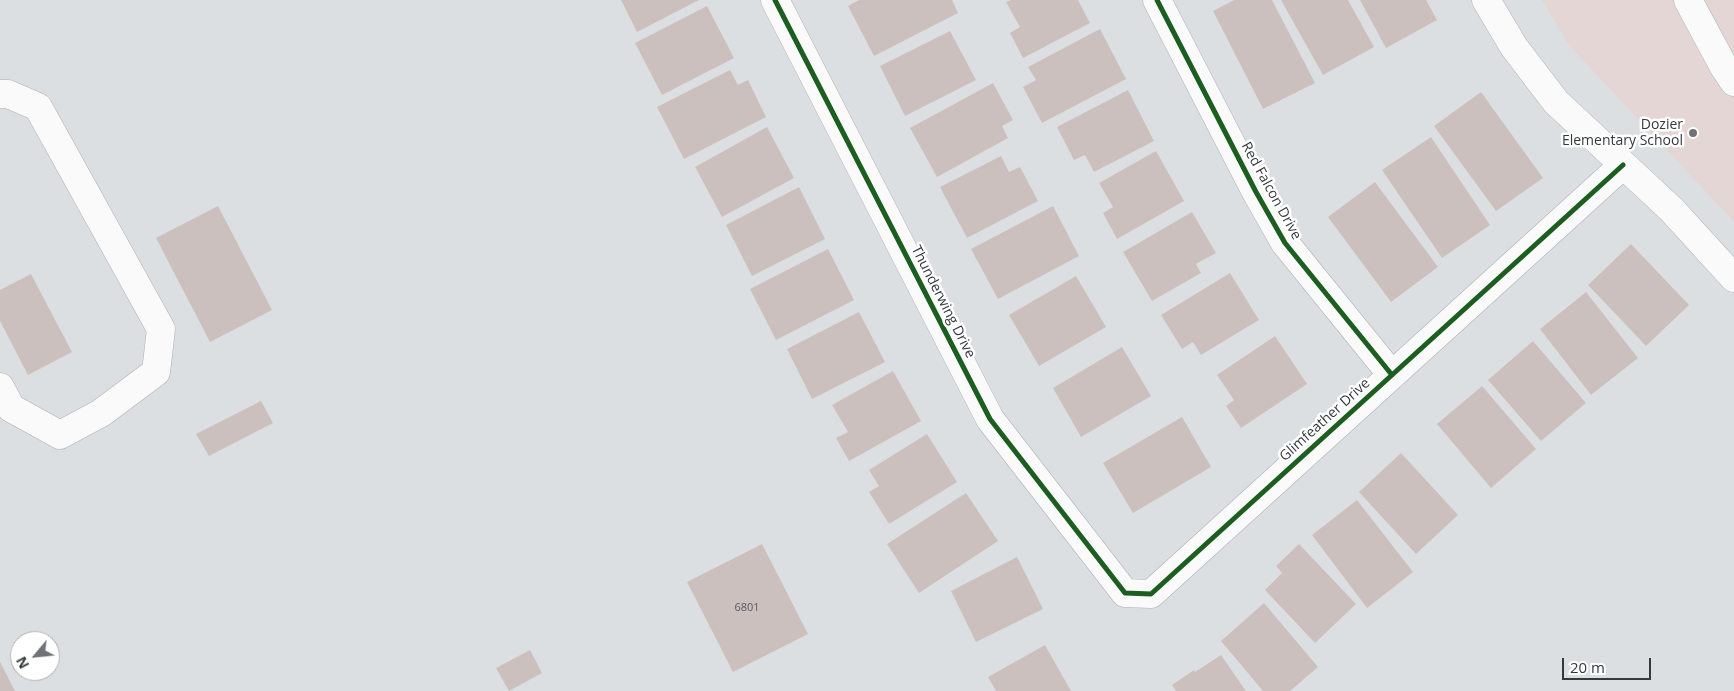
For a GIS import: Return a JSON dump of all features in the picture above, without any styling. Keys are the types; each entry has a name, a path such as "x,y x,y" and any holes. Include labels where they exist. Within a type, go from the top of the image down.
{"street":[{"name":"Thunderwing Drive","path":"775,0 990,419 1125,593"},
{"name":"Red Falcon Drive","path":"1157,0 1256,192 1285,243 1392,375"},
{"path":"1486,0 1514,47 1556,102 1730,265"},
{"path":"1688,0 1734,82"},
{"path":"0,94 8,94 38,107 161,329 156,372 101,413 60,435 11,408 0,387"},
{"name":"Glimfeather Drive","path":"1125,593 1150,594 1623,165"}],"shaded area":[{"name":"Dozier Elementary School","path":"1542,0 1734,0 1734,222 1569,45"}],"building":[{"path":"621,0 699,0 637,32"},
{"path":"859,0 952,0 958,13 874,56 848,6"},
{"path":"1011,0 1078,0 1090,23 1023,58 1010,33 1020,27 1006,2"},
{"path":"1234,0 1272,0 1315,83 1263,109 1213,11"},
{"path":"1281,0 1348,0 1374,47 1323,75"},
{"path":"1360,0 1426,0 1437,20 1386,48"},
{"path":"707,6 734,58 662,95 635,43"},
{"path":"1100,29 1126,79 1042,123 1023,87 1036,80 1028,67"},
{"path":"950,31 976,80 905,116 880,66"},
{"path":"730,70 738,85 748,80 766,117 684,159 657,107"},
{"path":"993,83 1013,120 1002,126 1008,138 937,177 910,128"},
{"path":"1128,90 1154,141 1094,172 1085,155 1074,160 1057,127"},
{"path":"1481,92 1543,178 1496,211 1434,126"},
{"path":"767,127 794,178 722,217 695,167"},
{"path":"1431,137 1490,225 1442,258 1382,170"},
{"path":"1156,151 1184,201 1117,239 1103,213 1113,207 1099,183"},
{"path":"1001,156 1009,172 1020,167 1038,201 967,238 940,187"},
{"path":"1375,182 1438,267 1391,302 1328,217"},
{"path":"799,187 825,239 752,276 726,225"},
{"path":"218,206 272,310 210,342 156,238"},
{"path":"1053,206 1079,256 998,299 971,249"},
{"path":"1192,212 1216,253 1196,264 1201,273 1152,301 1123,252"},
{"path":"1631,244 1689,305 1646,346 1588,285"},
{"path":"828,249 854,300 776,340 750,289"},
{"path":"1230,273 1259,320 1201,355 1193,342 1182,349 1161,315"},
{"path":"31,274 72,352 28,375 0,321 0,290"},
{"path":"1076,276 1106,327 1039,366 1009,315"},
{"path":"1586,292 1638,358 1591,395 1540,329"},
{"path":"859,312 885,362 812,399 787,349"},
{"path":"1275,336 1307,384 1241,428 1226,406 1234,400 1217,375"},
{"path":"1533,341 1586,403 1541,441 1488,380"},
{"path":"1122,347 1151,396 1081,437 1053,388"},
{"path":"893,371 921,421 849,461 836,438 848,432 832,405"},
{"path":"1482,386 1536,449 1491,488 1437,424"},
{"path":"261,401 273,423 209,456 196,434"},
{"path":"1182,417 1211,467 1133,513 1103,463"},
{"path":"927,434 957,482 889,524 869,492 879,486 869,470"},
{"path":"1401,453 1458,515 1416,554 1359,492"},
{"path":"966,493 998,541 919,593 887,544"},
{"path":"1357,500 1413,572 1367,608 1312,535"},
{"path":"762,544 808,634 733,672 687,582"},
{"path":"1299,544 1356,604 1315,643 1265,590 1282,573 1276,566"},
{"path":"1017,557 1043,609 976,642 951,591"},
{"path":"1264,603 1318,667 1290,691 1263,691 1221,641"},
{"path":"1045,645 1071,691 996,691 988,677"},
{"path":"530,650 542,673 509,691 496,668"},
{"path":"1221,655 1246,691 1176,691 1172,685"},
{"path":"0,662 15,691 0,691"}],"cycle path":[{"path":"775,0 990,419 1125,593 1151,594 1623,165"},
{"path":"1157,0 1256,192 1285,243 1392,375"}],"place":[{"name":"Dozier Elementary School","path":"1693,133"}]}
